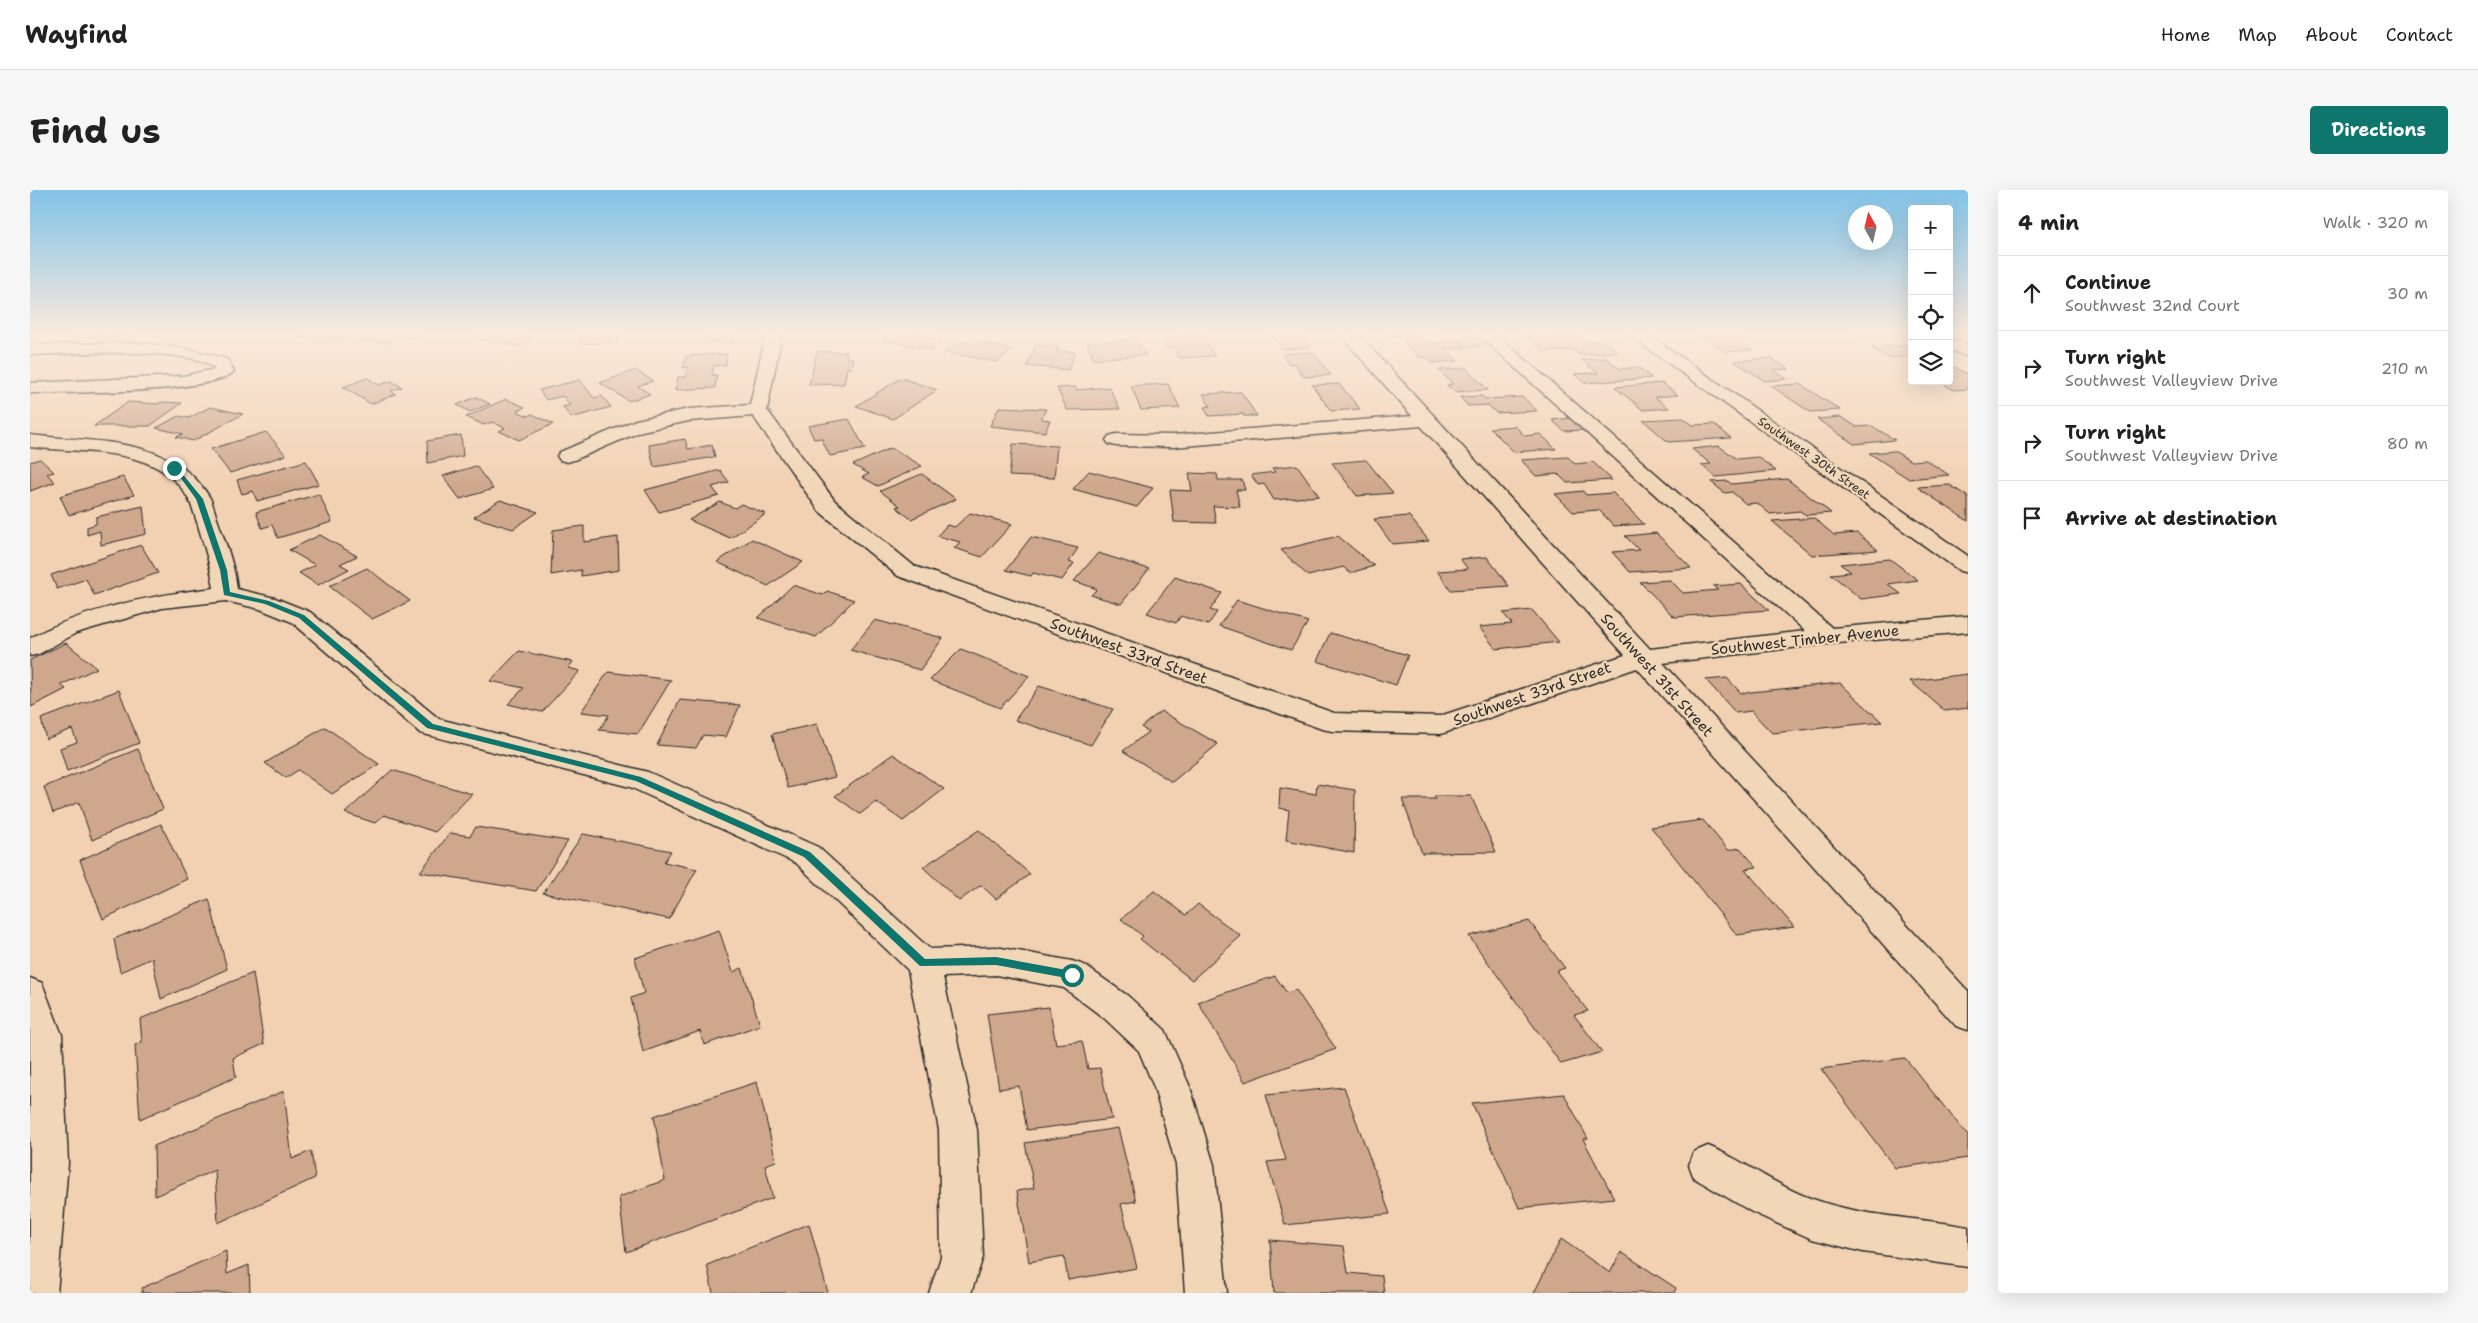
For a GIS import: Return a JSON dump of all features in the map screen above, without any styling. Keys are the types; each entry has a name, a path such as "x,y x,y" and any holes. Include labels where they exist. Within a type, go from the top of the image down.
{"street":[{"path":"30,388 94,388 142,384"},
{"path":"567,456 636,426 690,415 758,410 763,384"},
{"name":"Southwest 31st Street","path":"1394,384 1968,1015"},
{"path":"1543,384 1826,636"},
{"name":"Southwest 30th Street","path":"1708,384 1968,566"},
{"name":"Southwest 33rd Street","path":"758,410 827,506 906,571 1332,722 1441,725 1642,658"},
{"path":"1116,440 1173,442 1426,420"},
{"path":"30,441 124,450 149,456 174,468 200,499 224,570 226,594"},
{"path":"30,648 67,628 160,601 226,594 267,602 301,617 430,726 638,779 807,855 923,963 958,1130 962,1257 950,1293"},
{"name":"Southwest Timber Avenue","path":"1642,658 1826,636 1968,624"},
{"path":"923,963 996,961 1072,975 1116,1007 1152,1041 1172,1087 1195,1165 1206,1293"},
{"path":"30,993 44,1035 49,1163 36,1293"},
{"path":"1708,1165 1775,1204 1827,1224 1885,1236 1938,1240 1968,1247"}],"building":[{"path":"350,384 397,384 402,387 391,391 396,394 371,404 343,387"},
{"path":"562,384 583,384 594,398 602,396 611,407 571,418 563,407 570,405 563,396 546,400 539,390"},
{"path":"602,384 643,384 638,386 650,394 629,401"},
{"path":"676,384 716,384 715,388 675,390"},
{"path":"891,384 920,384 937,390 893,419 856,406"},
{"path":"1168,384 1180,408 1141,410 1131,386"},
{"path":"1339,384 1360,409 1331,411 1312,385"},
{"path":"1482,384 1488,390 1454,392 1447,385"},
{"path":"1664,384 1678,395 1655,397 1669,408 1643,410 1615,387"},
{"path":"1801,384 1840,410 1810,412 1771,386"},
{"path":"1968,384 1968,389 1954,390 1945,385"},
{"path":"1075,387 1077,390 1109,387 1120,409 1067,410 1057,388"},
{"path":"1241,392 1257,416 1244,416 1243,414 1209,416 1204,407 1210,406 1203,394"},
{"path":"1482,396 1485,399 1523,397 1537,411 1496,413 1488,405 1468,406 1460,397"},
{"path":"476,397 490,404 470,412 457,405"},
{"path":"506,399 525,407 517,411 528,416 532,414 553,424 519,440 499,431 505,428 492,422 484,425 466,417"},
{"path":"128,402 182,403 150,426 94,426"},
{"path":"210,407 243,414 193,441 176,437 183,434 156,428 179,416 189,418"},
{"path":"999,407 1046,409 1041,419 1050,420 1045,432 990,426"},
{"path":"1841,417 1857,427 1872,426 1895,440 1854,444 1817,419"},
{"path":"1573,418 1585,430 1564,431 1552,420"},
{"path":"1683,418 1693,425 1714,424 1731,438 1668,442 1643,420"},
{"path":"849,419 865,449 830,456 821,438 814,439 808,426"},
{"path":"1515,426 1525,436 1540,434 1556,449 1514,452 1490,428"},
{"path":"266,432 286,455 230,473 211,449"},
{"path":"461,435 463,456 428,463 427,441"},
{"path":"685,439 688,449 712,445 715,457 654,467 649,445"},
{"path":"1013,444 1057,446 1054,478 1009,476"},
{"path":"1719,446 1737,459 1758,457 1776,471 1716,477 1701,465 1711,464 1692,449"},
{"path":"891,448 922,466 878,486 862,477 869,474 853,465"},
{"path":"1894,451 1911,461 1926,460 1949,475 1909,479 1869,453"},
{"path":"1568,457 1575,464 1593,462 1612,480 1567,483 1558,474 1536,476 1521,460"},
{"path":"40,459 54,472 47,474 55,482 30,491 30,462"},
{"path":"1366,460 1393,493 1357,496 1332,463"},
{"path":"306,461 319,484 257,501 253,491 242,494 237,480"},
{"path":"1297,465 1319,496 1274,500 1264,484 1258,485 1251,475 1275,472 1272,468"},
{"path":"476,466 493,489 460,499 443,476"},
{"path":"720,470 729,482 712,487 719,496 659,512 645,490"},
{"path":"1089,471 1153,488 1137,507 1073,489"},
{"path":"1189,473 1217,474 1218,480 1242,480 1245,490 1236,490 1240,507 1213,506 1216,523 1174,522 1170,490 1192,491"},
{"path":"922,474 956,499 911,519 896,507 900,506 880,491"},
{"path":"123,477 134,495 69,515 60,496"},
{"path":"1787,479 1831,513 1806,515 1800,511 1770,514 1757,503 1746,504 1732,492 1725,493 1711,482 1728,481 1731,484"},
{"path":"1950,485 1968,497 1968,521 1917,487"},
{"path":"1583,491 1586,495 1613,493 1644,524 1614,526 1599,510 1573,512 1555,494"},
{"path":"319,494 332,522 278,538 272,525 262,528 256,512"},
{"path":"500,500 538,512 513,529 474,517"},
{"path":"720,502 735,508 741,504 766,514 730,538 689,520"},
{"path":"143,506 146,534 101,545 100,531 87,535 87,527 96,524 96,517"},
{"path":"970,513 1012,524 982,557 954,548 960,542 937,536 947,525 955,527"},
{"path":"1409,516 1429,541 1392,544 1374,519"},
{"path":"1814,518 1834,535 1857,533 1878,550 1812,555 1772,521"},
{"path":"584,526 584,542 618,537 619,570 581,576 581,570 551,575 553,530"},
{"path":"1656,533 1691,568 1630,572 1612,552 1639,550 1625,536"},
{"path":"320,535 357,556 340,564 349,569 318,585 299,573 315,565 289,550"},
{"path":"1338,536 1374,566 1350,573 1343,567 1308,576 1281,550"},
{"path":"1031,537 1078,548 1069,562 1074,563 1062,580 1033,573 1031,576 1006,570"},
{"path":"752,539 803,562 768,586 717,562"},
{"path":"141,545 158,573 94,595 86,579 57,589 51,575"},
{"path":"1098,553 1149,569 1121,604 1091,595 1097,589 1074,581"},
{"path":"1487,557 1509,586 1451,590 1437,571 1468,569 1460,559"},
{"path":"1890,559 1918,580 1888,584 1901,594 1861,599 1831,574 1851,572 1840,564"},
{"path":"367,568 410,601 372,619 329,586"},
{"path":"1175,577 1222,593 1210,610 1217,612 1208,625 1181,616 1176,623 1147,613"},
{"path":"1670,580 1683,593 1718,590 1713,586 1741,584 1769,610 1674,617 1640,582"},
{"path":"793,585 823,595 827,591 854,600 816,637 758,618"},
{"path":"1237,600 1308,622 1291,650 1219,626"},
{"path":"1532,610 1559,642 1496,649 1479,627 1512,624 1503,613"},
{"path":"875,620 943,638 920,670 850,650"},
{"path":"1330,633 1408,655 1396,685 1317,661"},
{"path":"66,643 97,668 61,685 66,689 31,707 30,660"},
{"path":"961,649 1029,676 1000,708 930,680"},
{"path":"519,651 573,662 568,668 580,671 542,712 508,704 524,688 490,681"},
{"path":"608,672 671,680 638,734 599,730 609,715 581,712"},
{"path":"1968,674 1968,708 1945,711 1910,681"},
{"path":"1727,678 1741,693 1840,683 1882,722 1772,733 1751,711 1736,713 1706,680"},
{"path":"1039,686 1113,709 1091,745 1015,720"},
{"path":"119,690 139,743 67,771 60,748 77,742 72,729 46,739 41,719"},
{"path":"680,700 740,705 726,737 703,735 696,748 657,745"},
{"path":"1161,711 1218,744 1172,782 1123,751 1148,732 1141,727"},
{"path":"817,724 835,777 788,788 772,734"},
{"path":"325,727 379,764 332,794 298,770 286,778 265,763"},
{"path":"138,749 163,809 92,840 79,802 53,813 44,787"},
{"path":"893,754 944,789 903,821 876,802 860,814 835,796"},
{"path":"392,770 472,794 435,832 384,815 375,823 345,813"},
{"path":"1317,784 1355,790 1354,853 1286,840 1289,810 1279,808 1280,788 1316,794"},
{"path":"1434,796 1471,796 1496,852 1422,853 1402,799 1436,799"},
{"path":"1703,820 1728,850 1740,848 1757,867 1745,869 1794,927 1737,935 1651,827"},
{"path":"161,824 187,879 103,919 80,860"},
{"path":"476,827 568,841 536,891 420,872 450,833 470,836"},
{"path":"979,830 1030,874 996,899 981,885 959,901 923,867"},
{"path":"583,834 671,851 664,862 697,869 669,919 543,893"},
{"path":"1154,891 1186,915 1198,904 1241,936 1192,980 1140,939 1143,936 1121,919"},
{"path":"209,899 227,969 161,999 152,958 120,972 114,939"},
{"path":"1529,921 1565,968 1556,971 1588,1011 1574,1015 1602,1052 1561,1064 1469,936"},
{"path":"719,930 733,972 742,968 760,1025 704,1045 700,1031 643,1052 631,998 644,993 635,958"},
{"path":"253,973 264,1044 233,1058 236,1077 140,1119 135,1045 142,1042 140,1019"},
{"path":"1275,976 1287,993 1296,990 1336,1049 1245,1082 1198,1002"},
{"path":"1049,1007 1056,1044 1082,1041 1088,1069 1100,1068 1112,1119 1027,1130 1019,1086 999,1089 987,1014"},
{"path":"1905,1058 1968,1136 1968,1158 1895,1168 1821,1069"},
{"path":"757,1082 776,1161 765,1165 773,1198 626,1252 619,1197 665,1180 654,1116"},
{"path":"1344,1087 1390,1214 1285,1225 1267,1162 1286,1160 1266,1095"},
{"path":"284,1091 292,1159 311,1151 315,1178 218,1223 215,1170 155,1196 154,1146"},
{"path":"1564,1094 1588,1139 1583,1139 1614,1198 1519,1208 1472,1103"},
{"path":"1118,1128 1136,1201 1121,1204 1137,1268 1068,1280 1064,1256 1029,1262 1017,1191 1034,1188 1025,1143"},
{"path":"809,1224 828,1293 713,1293 707,1265"},
{"path":"1561,1239 1610,1273 1621,1252 1676,1288 1674,1293 1534,1293"},
{"path":"1270,1240 1344,1246 1348,1273 1382,1276 1384,1293 1274,1293"},
{"path":"226,1251 227,1274 249,1265 250,1293 142,1293 142,1288"}],"route":[{"path":"174,468 200,499 224,570 226,594 267,602 301,617 430,726 638,779 807,855 923,963 996,961 1072,975"}]}
